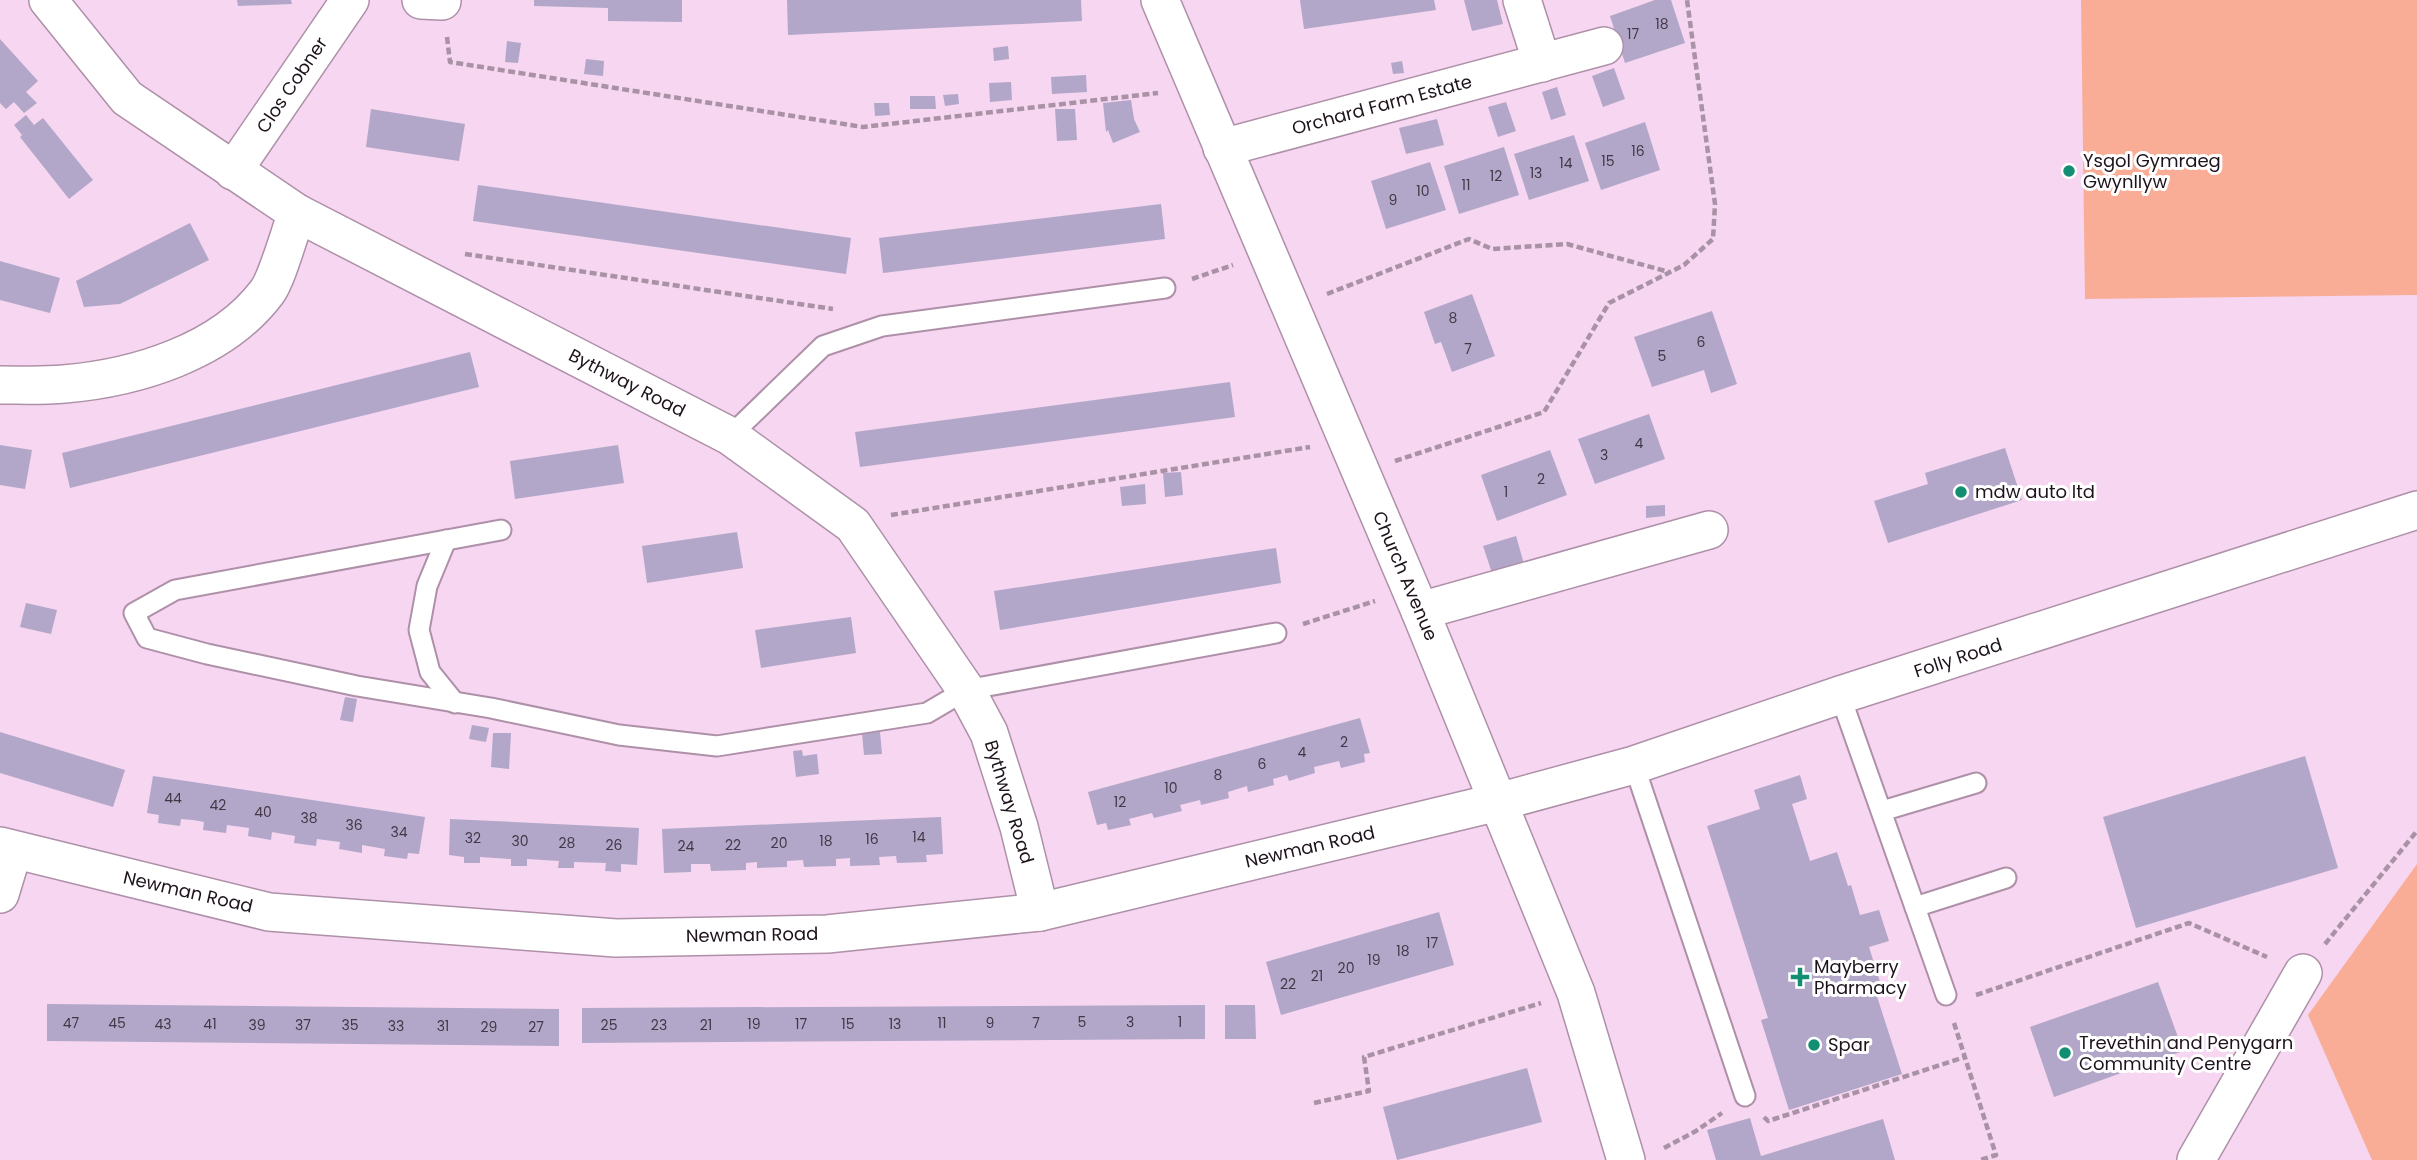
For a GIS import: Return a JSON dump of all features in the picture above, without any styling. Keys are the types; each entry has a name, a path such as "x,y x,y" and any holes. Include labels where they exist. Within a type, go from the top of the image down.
{"street":[{"name":"Bythway Road","path":"47,0 127,98 297,213 730,436 853,525 966,690 989,733 1019,827 1040,912"},
{"name":"Clos Cobner","path":"233,171 350,0"},
{"name":"Church Avenue","path":"1160,0 1415,600 1642,1156"},
{"path":"1522,0 1542,63"},
{"name":"Orchard Farm Estate","path":"1222,148 1604,46"},
{"path":"0,385 65,384 111,377 157,365 198,348 239,323 269,290 297,213"},
{"name":"Folly Road","path":"1498,802 1634,765 1840,695 2417,510"},
{"path":"1415,600 1709,530"},
{"name":"Newman Road","path":"6,848 269,912 616,938 827,934 1040,912 1498,802"},
{"path":"0,894 6,848"},
{"path":"2196,1160 2303,973"}],"lane":[{"path":"730,436 823,346 882,326 1165,288"},
{"path":"501,530 175,590 134,613 147,638 207,654 358,686 618,735 718,746 927,713 966,690 1276,633"},
{"path":"446,540 427,586 419,630 430,673 455,703"},
{"path":"1840,695 1947,1000"},
{"path":"1634,765 1745,1096"},
{"path":"1882,811 1976,783"},
{"path":"1915,907 2006,878"}],"path":[{"path":"1361,472 1544,412 1609,303 1684,265 1713,239 1716,204 1687,0"},
{"path":"431,1 450,62 863,127 1197,88"},
{"path":"1290,308 1469,239 1492,249 1567,244 1670,272"},
{"path":"455,252 863,314 882,326"},
{"path":"1165,288 1268,257"},
{"path":"853,525 872,518 1302,449 1346,438"},
{"path":"1276,633 1415,600"},
{"path":"1980,1160 1996,1155 1947,1000 2189,923 2303,973 2417,831"},
{"path":"1314,1103 1369,1091 1364,1057 1576,993"},
{"path":"1642,1156 1696,1131 1745,1096 1768,1121 1965,1057"}],"shaded area":[{"path":"2081,0 2417,0 2417,295 2085,299"},
{"path":"2417,864 2417,1160 2372,1160 2308,1015"}],"building":[{"path":"237,0 291,0 292,4 238,6"},
{"path":"534,0 682,0 682,22 608,21 608,8 534,6"},
{"path":"787,0 1081,0 1082,21 788,35"},
{"path":"1300,0 1434,0 1436,10 1304,29"},
{"path":"1464,0 1497,0 1503,24 1472,31"},
{"path":"1655,0 1671,0 1685,43 1625,63 1610,16"},
{"path":"0,39 38,81 26,92 37,103 24,113 14,102 6,109 0,103"},
{"path":"507,41 521,43 518,63 505,62"},
{"path":"1008,46 1009,59 994,61 993,48"},
{"path":"586,59 604,61 603,76 584,74"},
{"path":"1402,61 1404,73 1393,74 1391,63"},
{"path":"1614,68 1625,99 1603,107 1592,76"},
{"path":"1086,75 1087,92 1052,94 1051,77"},
{"path":"1011,82 1012,100 990,102 989,83"},
{"path":"1557,87 1566,115 1551,120 1542,92"},
{"path":"958,94 959,104 945,106 943,95"},
{"path":"910,96 935,96 936,109 910,109"},
{"path":"1131,100 1134,119 1140,132 1113,143 1108,130 1106,132 1103,103"},
{"path":"1506,102 1516,131 1498,137 1488,107"},
{"path":"874,103 889,103 890,115 875,116"},
{"path":"371,109 465,124 459,161 366,147"},
{"path":"1055,109 1075,109 1077,140 1057,141"},
{"path":"26,115 34,125 43,118 93,180 69,199 20,137 22,135 14,125"},
{"path":"1437,119 1444,145 1406,154 1399,128"},
{"path":"1645,122 1660,170 1601,190 1585,143"},
{"path":"1574,135 1589,181 1529,200 1514,154"},
{"path":"1504,147 1519,195 1459,214 1444,166"},
{"path":"1430,162 1446,210 1386,229 1371,181"},
{"path":"478,185 851,238 846,274 473,221"},
{"path":"1161,204 1165,239 883,273 879,238"},
{"path":"190,223 209,260 120,304 84,307 76,281"},
{"path":"0,261 60,278 50,313 0,300"},
{"path":"1472,294 1495,356 1452,372 1441,342 1435,344 1424,312"},
{"path":"1712,311 1737,384 1711,393 1704,370 1652,387 1634,337"},
{"path":"470,352 479,387 70,488 62,453"},
{"path":"1230,382 1235,417 860,467 855,432"},
{"path":"1649,414 1665,459 1595,484 1578,439"},
{"path":"0,445 32,450 25,489 0,485"},
{"path":"618,445 624,483 515,499 510,461"},
{"name":"mdw auto ltd","path":"2005,448 2022,500 1888,543 1874,501 1928,484 1925,473"},
{"path":"1550,450 1567,495 1497,521 1481,475"},
{"path":"1181,472 1183,495 1165,497 1163,473"},
{"path":"1145,484 1146,504 1122,506 1120,487"},
{"path":"1665,505 1665,516 1646,518 1646,506"},
{"path":"737,532 743,568 647,583 642,546"},
{"path":"1516,536 1524,564 1492,573 1483,546"},
{"path":"1276,548 1281,583 1000,630 994,591"},
{"path":"26,603 57,610 51,634 20,627"},
{"path":"851,617 856,653 761,668 755,630"},
{"path":"345,697 357,699 353,722 340,720"},
{"path":"1360,718 1370,753 1364,754 1365,762 1341,768 1339,761 1314,767 1315,773 1289,781 1287,775 1273,779 1274,785 1248,792 1247,786 1228,792 1229,798 1201,805 1200,800 1180,805 1182,811 1154,818 1152,813 1129,819 1131,825 1108,830 1106,823 1097,825 1088,792"},
{"path":"472,725 489,728 486,742 469,739"},
{"path":"0,732 125,770 113,807 0,773"},
{"path":"880,732 882,754 864,755 862,733"},
{"path":"493,733 511,733 509,769 491,767"},
{"path":"802,750 803,756 817,754 819,774 796,777 793,751"},
{"path":"2305,756 2338,868 2136,928 2103,817"},
{"path":"1800,775 1807,799 1792,804 1810,861 1837,852 1860,915 1879,910 1889,941 1869,947 1880,982 1873,984 1902,1074 1789,1110 1761,1020 1768,1018 1707,826 1760,809 1754,790"},
{"path":"153,776 425,817 419,854 408,853 407,859 384,856 385,849 362,845 362,853 339,849 340,842 317,839 316,846 294,843 295,836 272,832 271,840 248,836 249,828 227,825 226,833 203,830 204,822 193,820 181,819 180,826 158,823 159,815 147,813"},
{"path":"941,817 943,854 926,855 927,862 897,863 896,856 879,857 880,865 850,866 850,858 836,859 836,866 804,867 803,860 787,861 787,867 757,868 757,862 746,863 746,870 711,871 710,864 691,864 691,872 664,873 662,829"},
{"path":"450,819 639,828 637,865 621,864 621,872 605,871 606,863 574,862 574,868 558,868 559,861 527,859 527,866 511,866 511,859 480,857 480,863 464,863 464,857 449,855"},
{"path":"1439,912 1454,965 1281,1015 1266,962"},
{"path":"2158,982 2183,1051 2054,1097 2030,1027"},
{"path":"47,1004 559,1009 559,1046 47,1041"},
{"path":"1205,1005 1205,1039 582,1043 582,1008"},
{"path":"1225,1005 1255,1005 1256,1039 1225,1039"},
{"path":"1527,1068 1542,1122 1397,1160 1383,1107"},
{"path":"1750,1118 1761,1156 1883,1119 1895,1160 1716,1160 1707,1130"}],"place":[{"name":"Ysgol Gymraeg Gwynllyw","path":"2069,171"},
{"name":"mdw auto ltd","path":"1961,492"},
{"name":"Mayberry Pharmacy","path":"1800,977"},
{"name":"Spar","path":"1814,1045"},
{"name":"Trevethin and Penygarn Community Centre","path":"2065,1053"}]}
